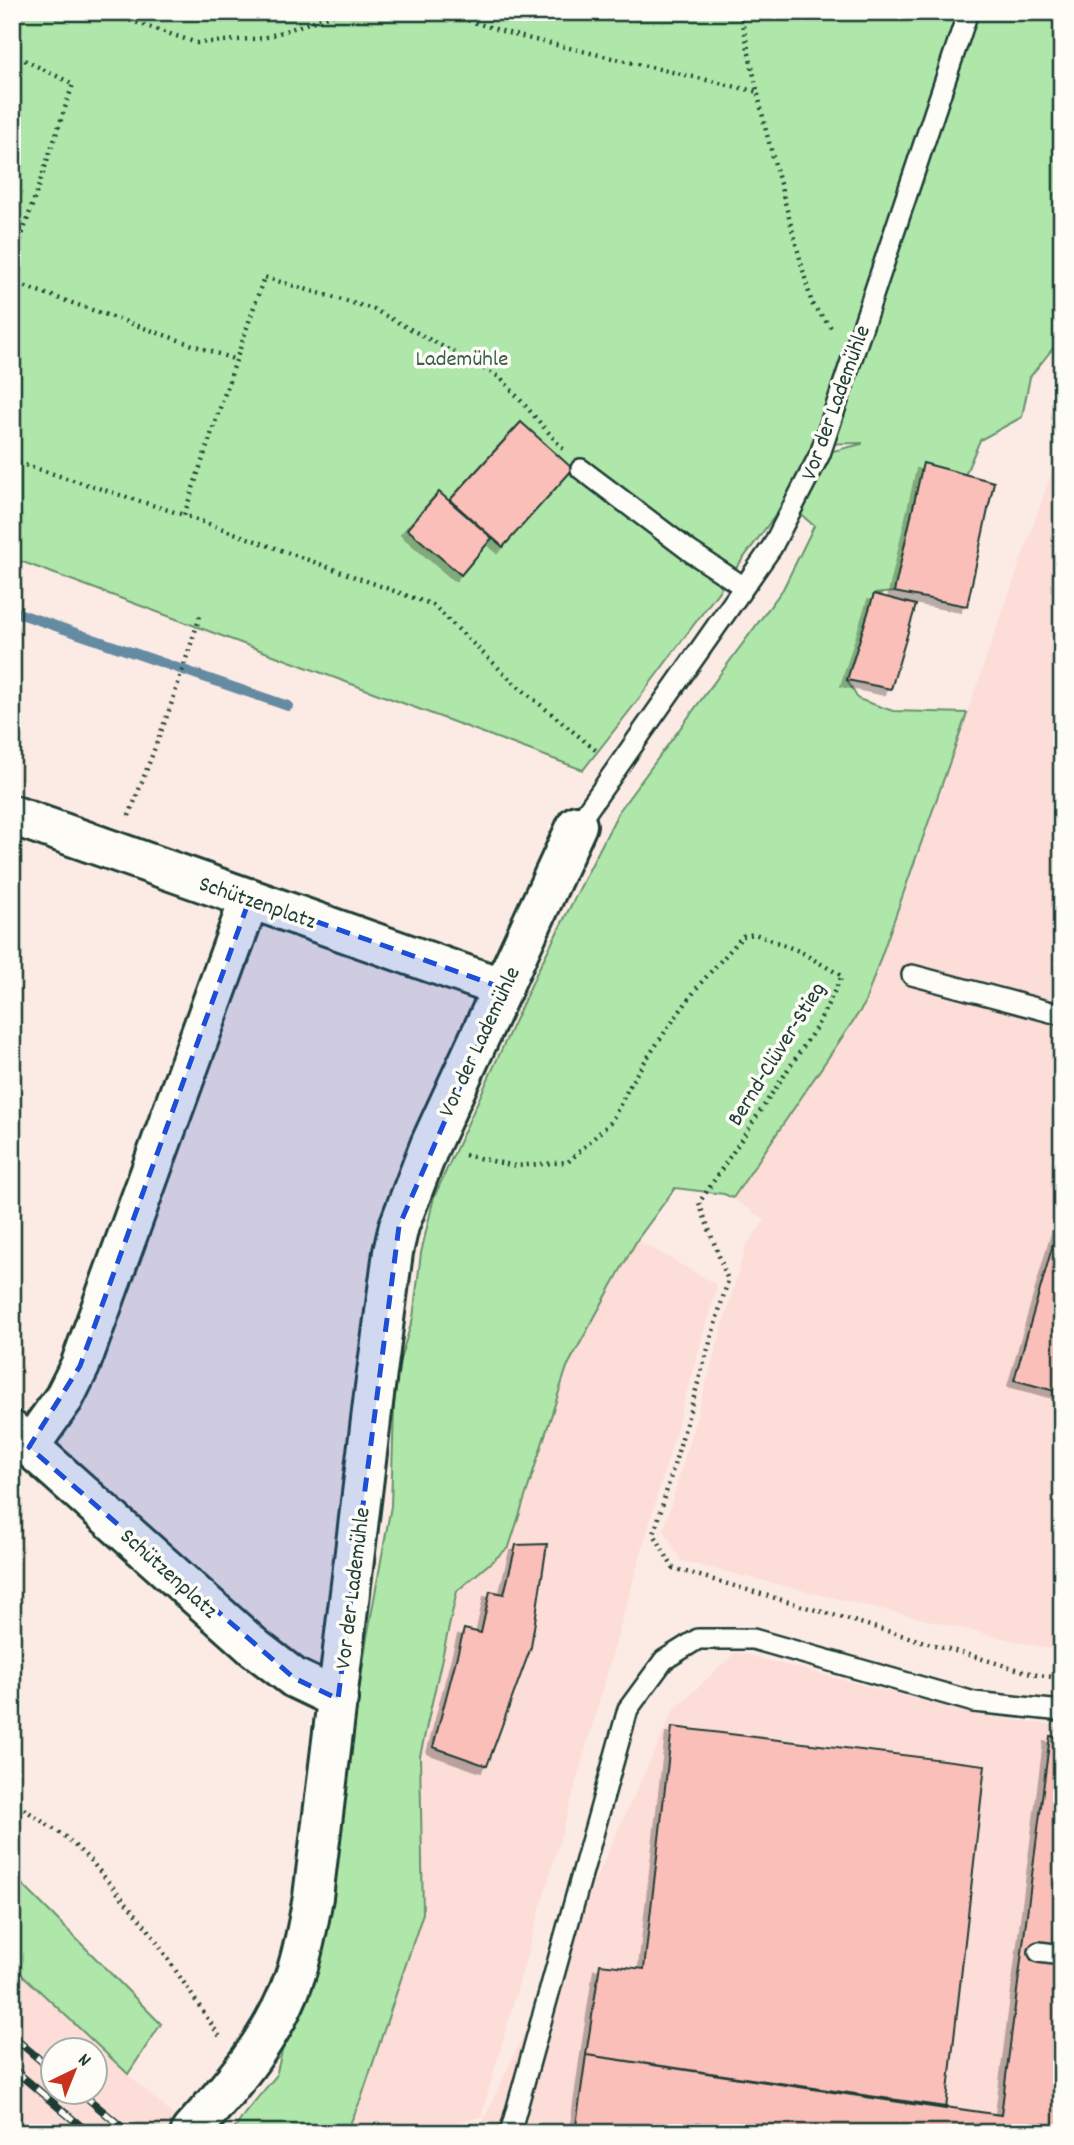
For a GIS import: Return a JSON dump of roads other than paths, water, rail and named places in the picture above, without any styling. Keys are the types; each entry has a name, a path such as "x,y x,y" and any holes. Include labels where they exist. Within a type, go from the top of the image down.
{"street":[{"name":"Schützenplatz","path":"12,815 503,988"},
{"name":"Vor der Lademühle","path":"191,2131 265,2040 295,1977 304,1944 313,1897 393,1251 407,1202 430,1145 577,825"},
{"path":"21,1439 64,1398 80,1366 250,898"},
{"name":"Schützenplatz","path":"21,1439 254,1648 294,1678 338,1699"}],"lane":[{"name":"Vor der Lademühle","path":"577,825 772,547 820,454 968,12"},
{"path":"581,469 691,552 744,587"},
{"path":"912,975 1062,1015"},
{"path":"510,2133 628,1709 664,1660 698,1639 753,1639 974,1702 1062,1711"},
{"path":"1040,1952 1062,1955"}],"waterway":[{"path":"12,611 288,706"}],"railway":[{"path":"12,2036 38,2058"},
{"path":"12,2068 89,2133"},
{"path":"97,2106 129,2133"}],"park label":[{"name":"Lademühle","path":"462,357"}]}
